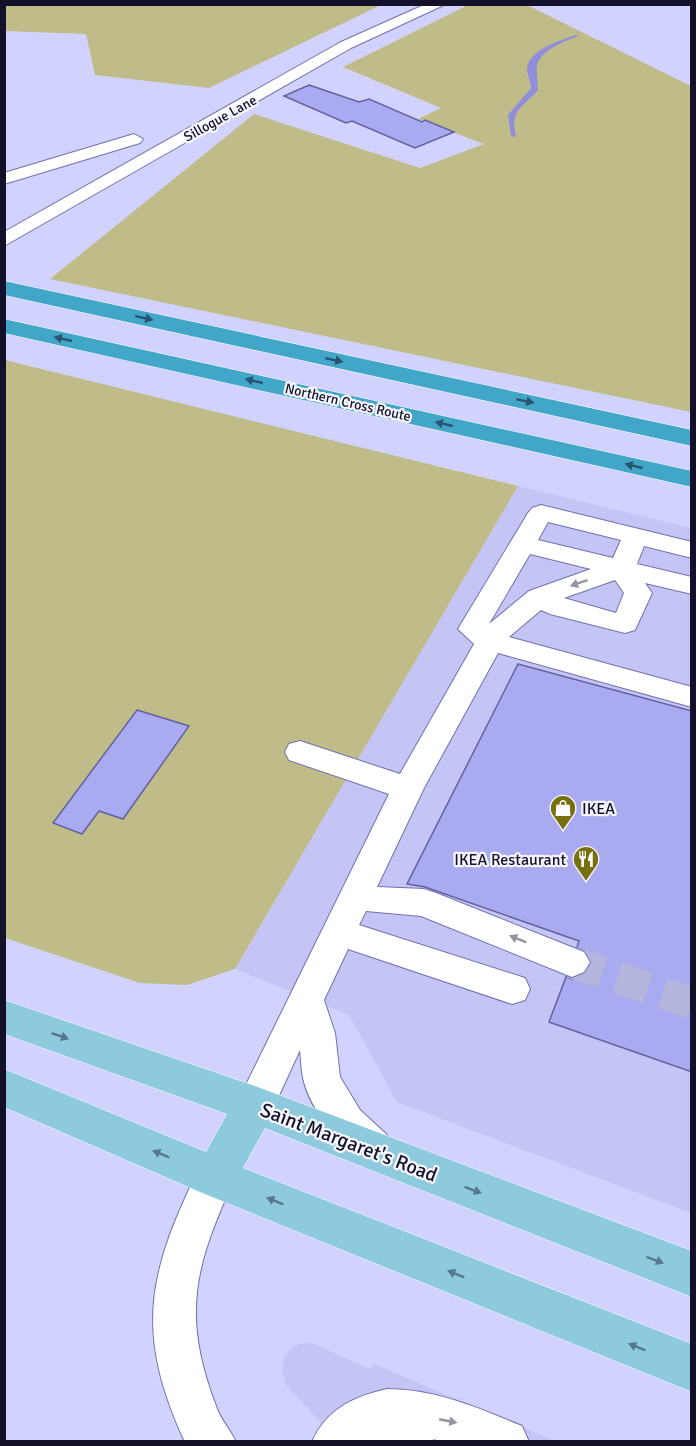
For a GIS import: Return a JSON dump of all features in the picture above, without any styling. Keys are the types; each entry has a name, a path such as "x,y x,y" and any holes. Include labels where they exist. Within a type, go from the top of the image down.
{"highway":[{"path":"4,288 692,438"},
{"name":"Northern Cross Route","path":"4,326 692,479"}],"main road":[{"name":"Saint Margaret's Road","path":"4,1017 255,1105 692,1274"},
{"path":"4,1087 215,1177 692,1368"},
{"path":"215,1177 255,1105"}],"street":[{"name":"Sillogue Lane","path":"4,240 346,45 439,4"},
{"path":"4,179 134,140"},
{"path":"110,148 145,160"},
{"path":"692,550 541,513 472,629 490,641 692,697"},
{"path":"255,1105 307,1002 408,788 490,641 499,628 539,597 621,568 636,536"},
{"path":"522,544 692,586"},
{"path":"539,597 560,608 625,624 638,593 621,568"},
{"path":"300,752 408,788"},
{"path":"357,895 374,900 424,903 572,962"},
{"path":"339,932 512,989"},
{"path":"307,1002 317,1033 324,1084 346,1122 379,1154"},
{"path":"213,1442 203,1431 179,1367 172,1296 186,1237 215,1177"},
{"path":"335,1442 346,1430 370,1415 390,1411 465,1424 506,1442"},
{"path":"370,1415 394,1427 412,1442"}],"shaded area":[{"path":"5,4 381,5 209,88 95,75 86,34 5,31"},
{"path":"468,5 527,5 691,86 691,412 50,279 254,114 420,168 484,144 418,119 441,108 343,67"},
{"path":"575,35 579,36 554,47 539,60 538,90 518,110 515,121 516,137 511,136 508,115 531,88 527,71 529,62 539,51"},
{"path":"5,360 518,486 235,969 187,985 140,983 5,938"},
{"path":"518,486 691,528 691,1213 397,1102 349,1015 235,969"},
{"path":"303,1343 312,1343 370,1369 374,1364 555,1441 338,1441 286,1385 282,1371 284,1357 293,1347"}],"building":[{"path":"309,85 359,102 369,99 422,122 425,120 454,132 415,148 352,121 346,123 284,96"},
{"name":"IKEA","path":"518,664 692,711 692,1072 549,1022 566,977 573,979 585,974 592,963 586,951 577,947 579,941 425,887 407,884"},
{"path":"137,710 189,726 123,819 99,811 82,834 53,823"}],"tunnel":[{"path":"572,962 692,1003"}],"place":[{"name":"IKEA","path":"563,831"},
{"name":"IKEA Restaurant","path":"586,882"}]}
